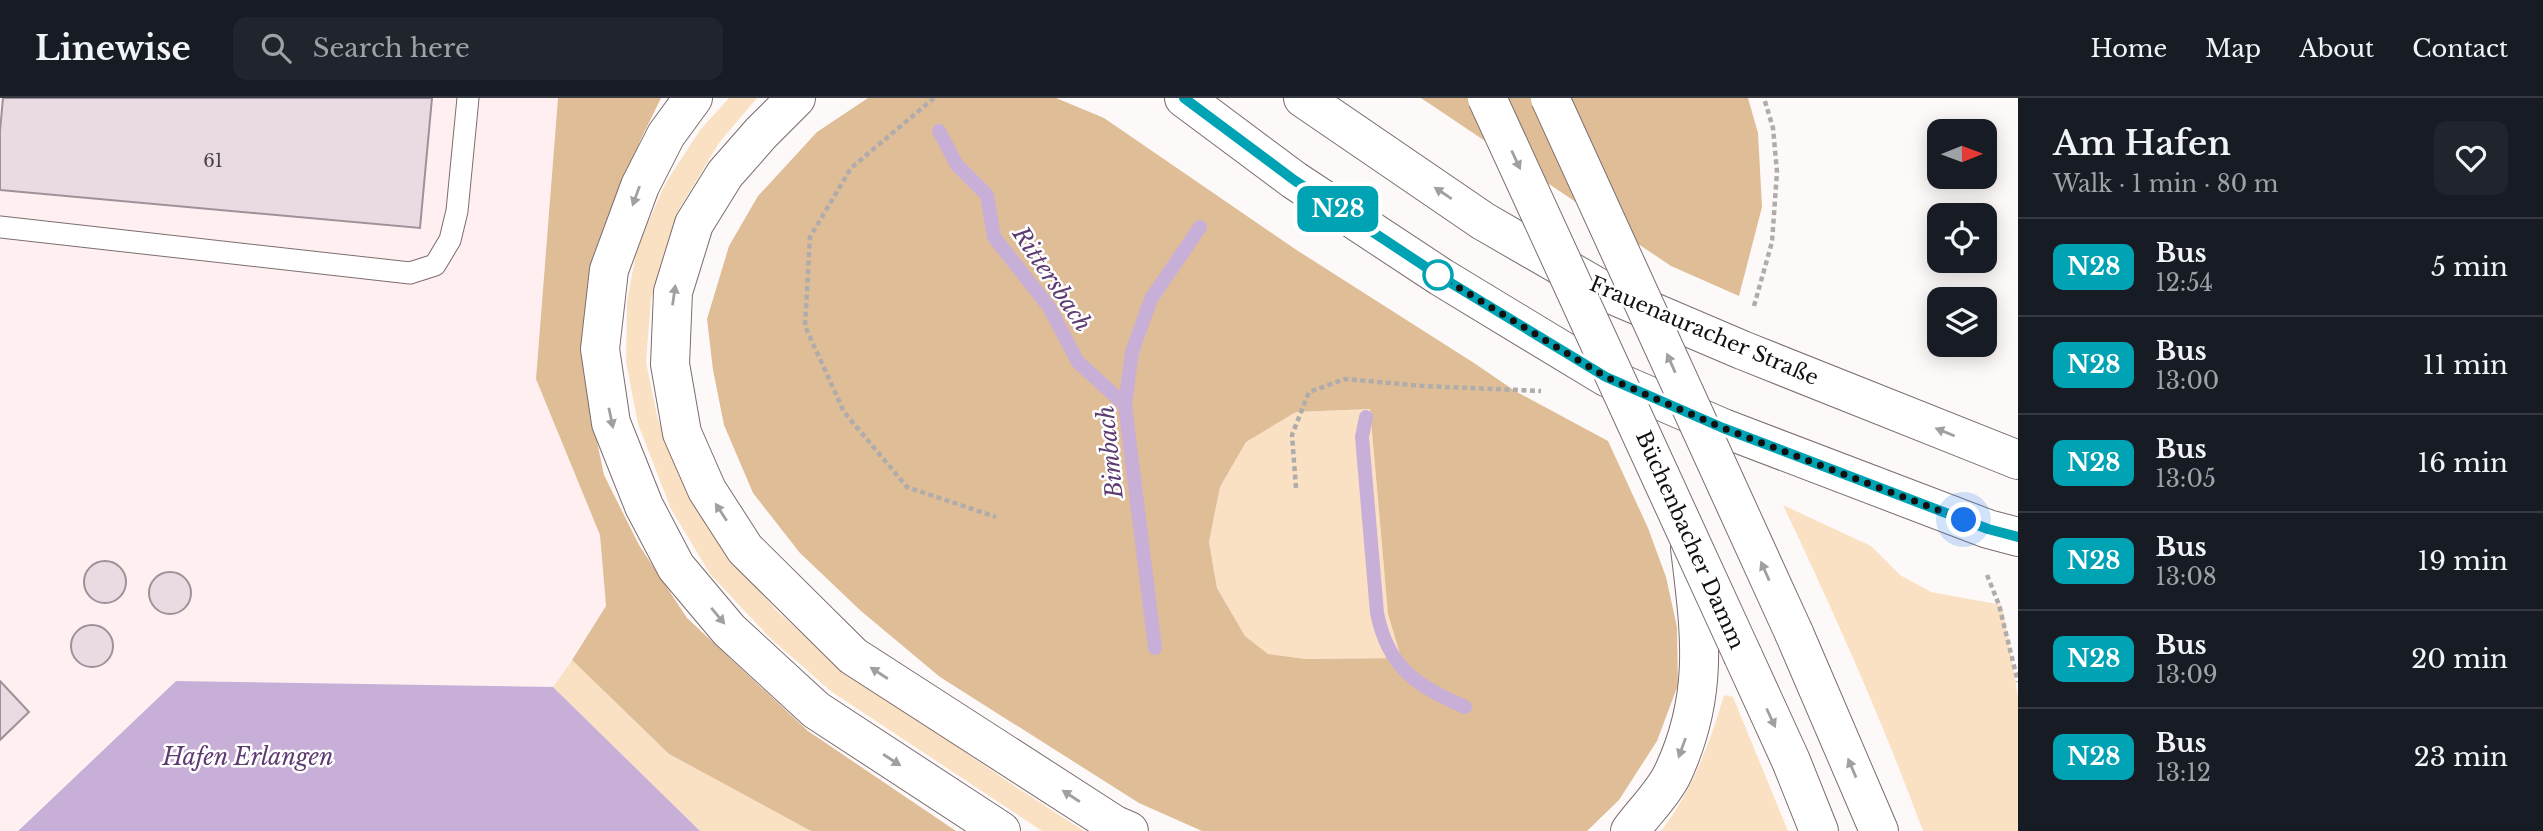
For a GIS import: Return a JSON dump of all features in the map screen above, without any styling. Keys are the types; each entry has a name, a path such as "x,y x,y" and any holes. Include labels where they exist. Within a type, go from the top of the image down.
{"main road":[{"path":"692,98 666,135 640,186 609,270 600,349 611,423 644,506 676,567 729,630 816,710 1001,831"},
{"path":"796,98 725,174 694,223 673,292 670,365 682,433 707,489 745,549 853,656 1115,825 1129,831"},
{"path":"1184,98 1306,188 1441,277 1606,377 1723,428 1988,529 2018,537"},
{"name":"Frauenauracher Straße","path":"1303,98 1483,221 1595,286 1742,351 2018,460"},
{"name":"Büchenbacher Damm","path":"1487,98 1688,533 1791,761 1819,831"},
{"path":"1550,98 1794,633 1879,831"},
{"path":"1630,831 1671,777 1690,725 1699,682 1700,632 1688,533"}],"lane":[{"path":"0,227 410,273 435,265 450,240 457,211 468,98"}],"path":[{"path":"934,98 850,168 810,237 805,326 844,412 907,487 996,517"},
{"path":"1742,351 1772,242 1777,172 1773,128 1764,98"},
{"path":"1296,488 1292,435 1308,392 1345,379 1423,386 1551,391 1606,377"},
{"path":"1985,568 1999,605 2018,682"}],"shaded area":[{"path":"0,98 558,98 536,379 600,535 606,606 553,687 176,681 16,831 0,831"},
{"path":"558,98 661,98 640,141 594,268 588,398 604,475 639,545 687,618 808,731 956,831 811,831 669,754 572,660 606,606 600,535 536,379"},
{"path":"729,98 757,98 719,143 678,211 651,299 646,362 658,420 688,494 724,551 777,611 836,664 1084,831 1042,831 832,692 770,638 710,574 671,509 638,424 626,362 627,301 637,248 665,184 700,130"},
{"path":"868,98 1056,98 1104,118 1295,249 1515,391 1608,441 1648,528 1666,577 1677,627 1678,685 1657,741 1619,800 1587,831 1202,831 1139,803 940,677 861,611 800,553 753,493 724,425 713,370 707,319 729,246 758,196 817,132","holes":["1370,409 1388,614 1401,658 1306,659 1268,654 1245,636 1217,588 1209,542 1220,487 1246,442 1296,412"]},
{"path":"1421,98 1748,98 1758,133 1762,207 1739,296 1671,266"},
{"path":"1370,409 1388,614 1401,658 1306,659 1268,654 1245,636 1217,588 1209,542 1220,487 1246,442 1296,412"},
{"path":"1783,505 1871,546 1900,575 1931,592 2002,605 2018,696 2018,831 1923,831 1857,666"},
{"path":"572,660 669,754 811,831 700,831 553,687"},
{"path":"1724,695 1733,697 1788,831 1661,831 1682,800 1699,766"}],"water":[{"name":"Hafen Erlangen","path":"176,681 553,687 700,831 18,831"}],"building":[{"path":"3,98 432,98 420,228 0,190"},
{"path":"105,561 120,567 126,582 120,597 105,603 90,597 84,582 90,567"},
{"path":"170,572 185,578 191,593 185,608 170,614 155,608 149,593 155,578"},
{"path":"92,625 107,631 113,646 107,661 92,667 77,661 71,646 77,631"},
{"path":"0,681 29,712 0,740"}],"waterway":[{"name":"Rittersbach","path":"939,131 957,165 987,195 994,237 1049,307 1078,362 1125,405"},
{"name":"Bimbach","path":"1155,648 1125,405 1132,352 1151,299 1200,227"},
{"path":"1366,417 1362,437 1377,613 1382,632 1389,648 1407,673 1419,683 1465,707"}],"bus line":[{"name":"N28","path":"1184,98 1294,180 1441,277 1606,377 1723,428 1988,529 2018,537"}],"route":[{"path":"1438,275 1606,377 1723,428 1964,520"}]}
